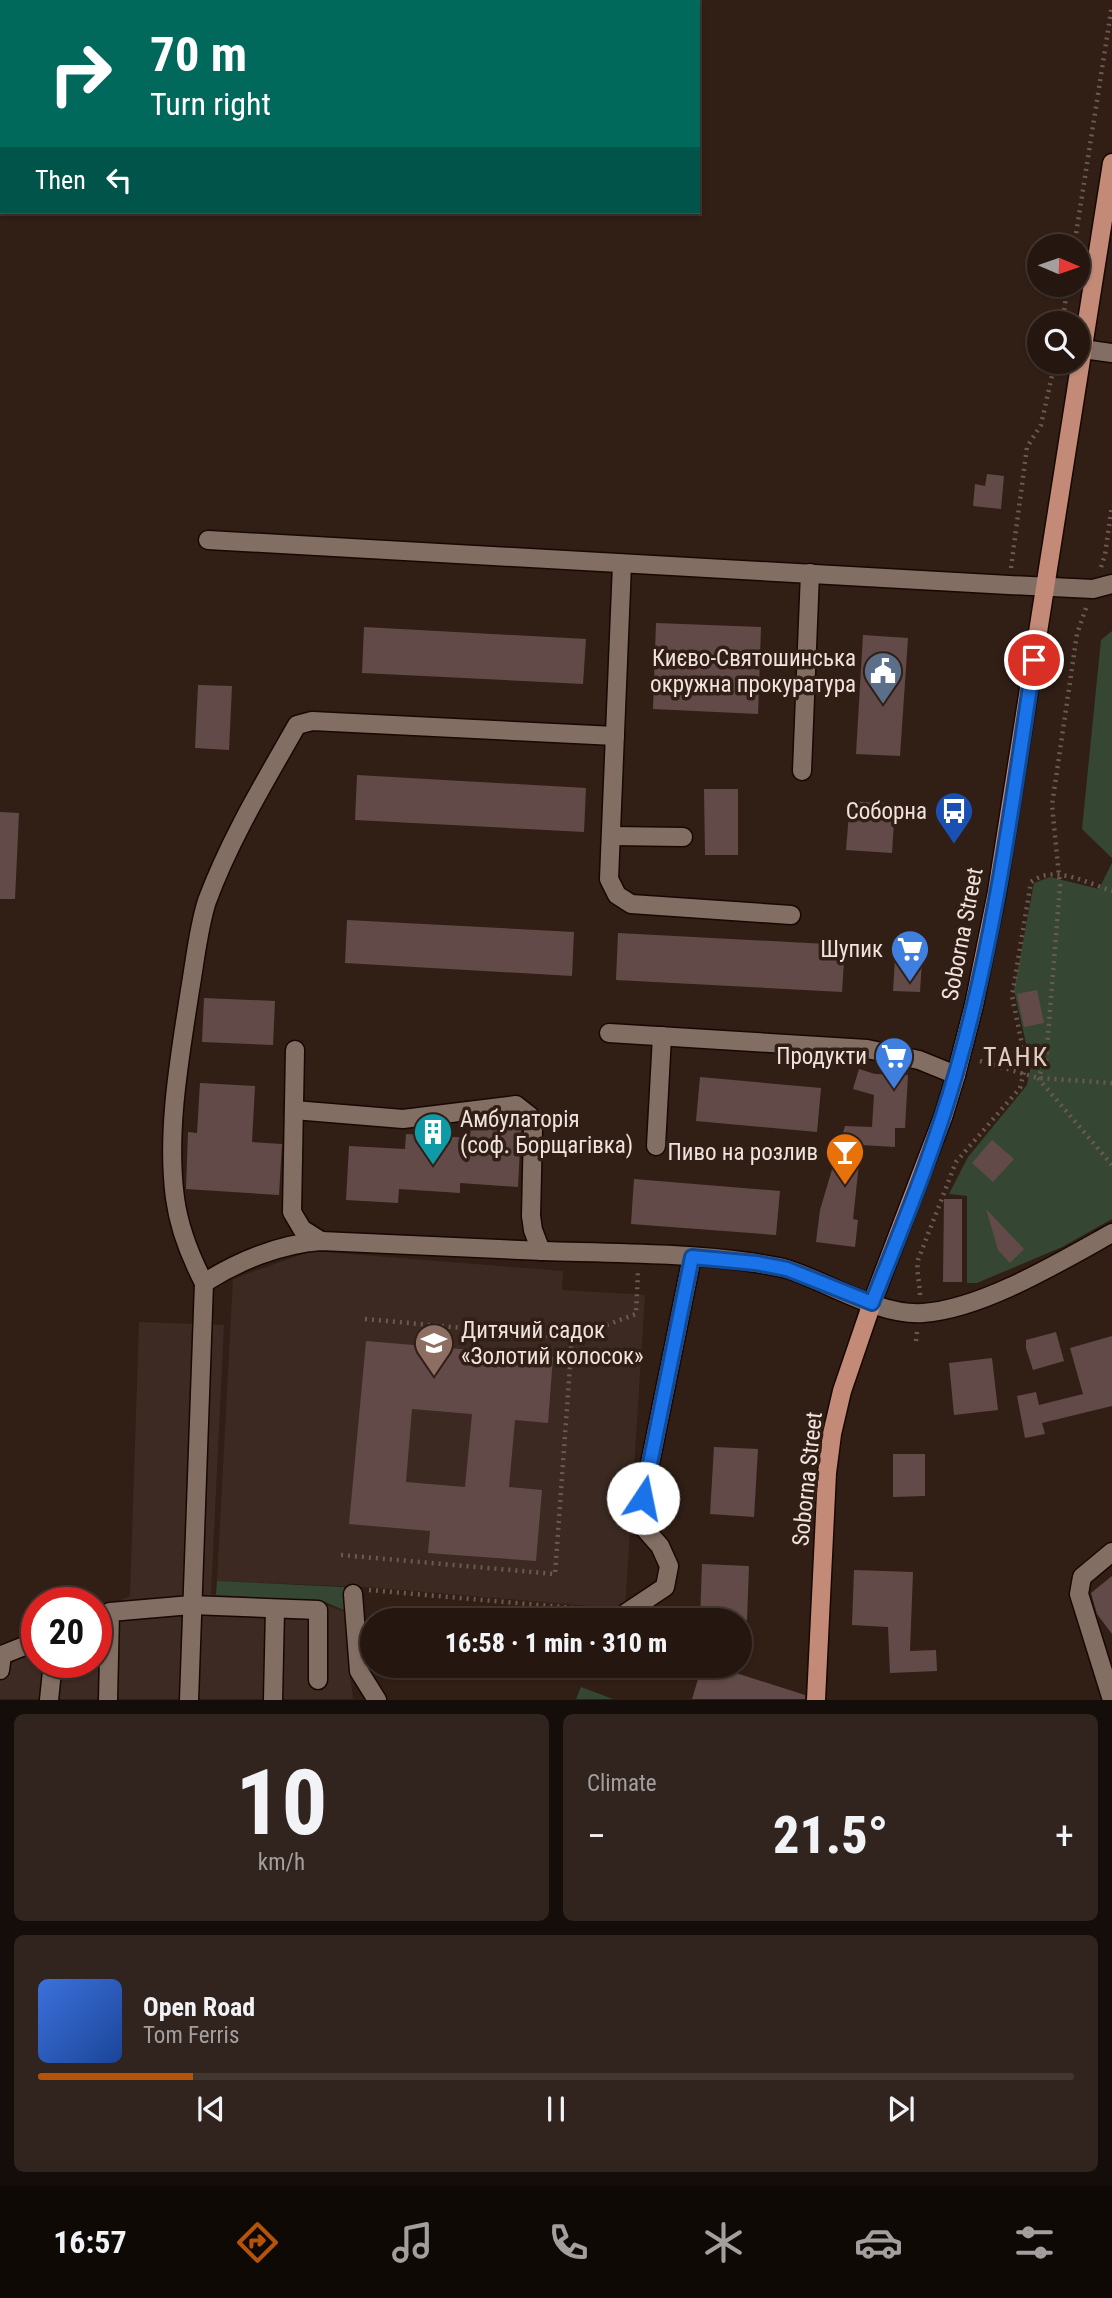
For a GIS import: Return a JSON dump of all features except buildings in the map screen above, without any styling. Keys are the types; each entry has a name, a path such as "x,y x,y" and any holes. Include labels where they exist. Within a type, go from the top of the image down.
{"main road":[{"name":"Soborna Street","path":"1089,311 1112,163"},
{"name":"Soborna Street","path":"816,1699 827,1473 832,1434 842,1391 872,1303 943,1117 961,1056 997,892 1079,374"}],"street":[{"path":"1090,350 1112,353"},
{"path":"208,540 1045,587 1093,589 1112,584"},
{"path":"622,564 609,879 617,895 631,904 791,915"},
{"path":"802,771 810,573"},
{"path":"189,1699 204,1283 188,1253 175,1200 172,1159 183,1034 194,964 206,904 234,836 297,725 312,721 615,736"},
{"path":"611,836 683,837"},
{"path":"609,1033 867,1049 919,1060 956,1075"},
{"path":"656,1146 662,1036"},
{"path":"295,1050 292,1212 302,1229 321,1241"},
{"path":"293,1110 403,1119 516,1105 530,1116 533,1129 531,1216 541,1251"},
{"path":"204,1283 229,1267 299,1242 639,1254 756,1263 787,1269 872,1303 919,1313 938,1311 998,1292 1112,1233"},
{"path":"634,1608 665,1587 669,1566 660,1546 645,1530 643,1498 692,1257"},
{"path":"1112,1552 1082,1577 1079,1594 1112,1699"},
{"path":"353,1594 359,1671 377,1699"},
{"path":"112,1613 191,1605 318,1610 318,1680"},
{"path":"273,1699 275,1609"},
{"path":"0,1670 2,1654 21,1647"},
{"path":"49,1699 51,1678"},
{"path":"107,1678 108,1699"}],"path":[{"path":"1076,234 1112,5"},
{"path":"1009,585 1027,447 1041,425 1052,374"},
{"path":"1038,1077 1046,1060 1060,886 1052,805 1077,634 1105,555 1112,505"},
{"path":"916,1341 920,1284 917,1280 918,1260 944,1189 956,1162 1020,1088 1025,1073 1027,1064 1012,988 1031,883 1038,877 1058,874 1112,891"},
{"path":"961,1056 1038,1077 1112,1083"},
{"path":"1038,1077 1112,1165"},
{"path":"365,1319 572,1338 636,1314 639,1254"},
{"path":"341,1555 555,1574 572,1338"},
{"path":"353,1594 365,1590 569,1608"}],"shaded area":[{"name":"Дитячий садок «Золотий колосок»","path":"311,1251 563,1271 562,1290 645,1295 625,1608 366,1587 217,1581 233,1279"},
{"path":"139,1322 224,1325 211,1594 324,1604 348,1613 353,1699 0,1699 0,1642 6,1650 21,1644 21,1678 112,1678 112,1604 130,1596"}],"green space":[{"path":"1112,631 1112,858 1082,829 1101,640"},
{"path":"1112,863 1112,1219 1062,1247 977,1283 967,1283 967,1196 949,1194 968,1157 1027,1085 1031,1066 1014,990 1034,883 1050,877 1099,889"},
{"path":"217,1581 344,1587 348,1596 348,1612 325,1602 216,1595"},
{"path":"581,1687 613,1699 576,1699"}],"place":[{"name":"Києво-Святошинська окружна прокуратура","path":"883,705"},
{"name":"Соборна","path":"954,845"},
{"name":"Шупик","path":"910,983"},
{"name":"Продукти","path":"894,1090"},
{"name":"Амбулаторія (соф. Борщагівка)","path":"433,1166"},
{"name":"Пиво на розлив","path":"845,1186"},
{"name":"Дитячий садок «Золотий колосок»","path":"434,1377"}],"district":[{"name":"ТАНК","path":"1016,1057"}],"route":[{"path":"643,1498 692,1257 787,1269 872,1303 943,1117 974,1005 997,892 1034,660"}]}
